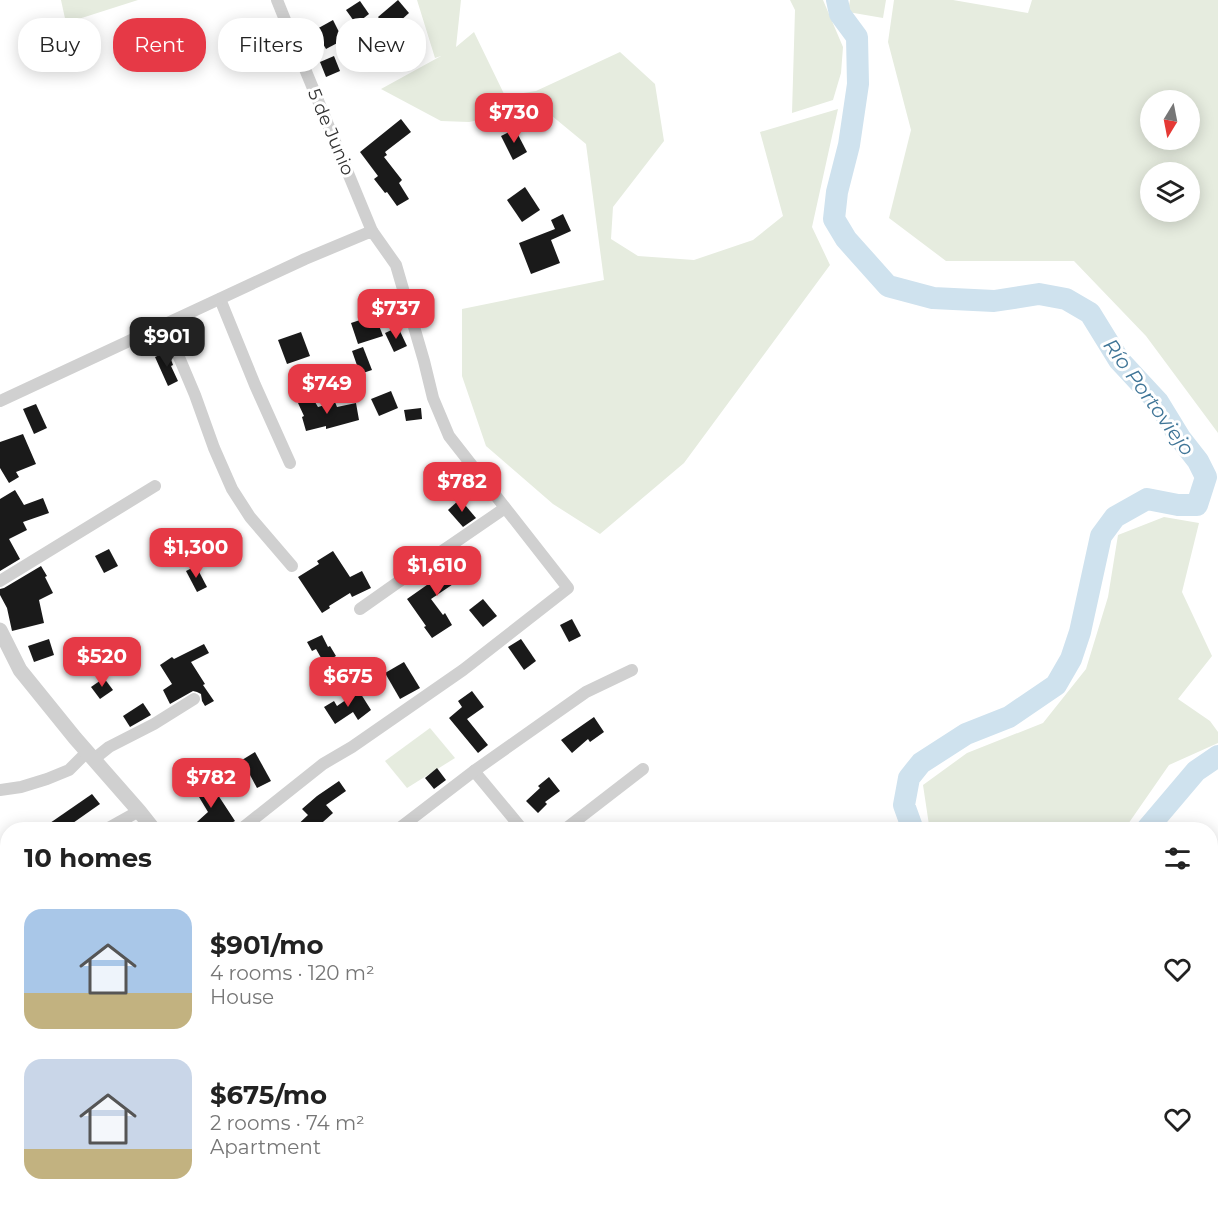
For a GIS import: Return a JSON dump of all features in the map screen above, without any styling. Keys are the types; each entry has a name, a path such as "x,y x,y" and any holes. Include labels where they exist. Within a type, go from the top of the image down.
{"street":[{"name":"5 de Junio","path":"250,822 323,764 352,747 463,670 568,588 449,436 433,398 396,265 372,231 277,0"},
{"path":"0,401 372,231"},
{"path":"220,299 290,463"},
{"path":"165,324 232,489 250,517 292,566"},
{"path":"0,581 155,486"},
{"path":"360,609 505,508"},
{"path":"0,630 20,670 148,822"},
{"path":"407,822 474,771 586,692 632,670"},
{"path":"0,790 21,788 69,770 90,755 154,724 194,699"},
{"path":"574,822 643,769"},
{"path":"474,771 516,822"},
{"path":"120,822 140,811"}],"shaded area":[{"path":"61,0 138,0 82,18 65,18"},
{"path":"417,0 461,0 456,47 474,32 505,96 536,91 620,52 655,84 664,141 613,207 611,239 638,256 694,260 753,240 783,216 760,132 838,109 812,227 830,265 684,463 600,534 553,504 486,446 462,376 462,309 604,280 586,144 546,111 508,114 469,122 441,121 381,89 412,72 426,72 426,64 441,56 435,58 426,29 426,18 423,18"},
{"path":"790,0 823,0 843,47 841,73 833,100 792,113 795,10"},
{"path":"850,0 886,0 883,18 848,12"},
{"path":"894,0 953,0 1028,13 1032,0 1218,0 1218,433 1146,336 1074,261 946,261 889,218 911,130 888,42"},
{"path":"1164,517 1199,523 1182,592 1212,656 1178,699 1210,721 1218,732 1218,743 1169,765 1129,822 929,822 923,785 967,753 1043,723 1086,669 1108,597 1118,535"},
{"path":"430,728 455,758 407,788 385,761"}],"building":[{"path":"398,0 409,13 403,18 378,17"},
{"path":"360,1 369,14 364,18 352,18 346,10"},
{"path":"333,20 336,26 336,44 326,49 324,46 324,25"},
{"path":"334,56 338,72 326,77 324,60"},
{"path":"401,119 411,132 385,152 387,155 384,157 402,180 399,183 409,199 397,206 374,179 378,176 360,152"},
{"path":"515,129 527,152 513,160 501,136"},
{"path":"525,187 540,210 522,222 507,200"},
{"path":"563,214 571,231 551,240 560,263 531,274 519,243 555,229 551,220"},
{"path":"375,315 383,336 358,344 351,323"},
{"path":"398,327 407,346 394,352 385,333"},
{"path":"301,332 310,356 287,364 278,340"},
{"path":"363,347 372,370 360,374 352,351"},
{"path":"168,351 173,365 171,366 178,381 168,386 155,357"},
{"path":"391,391 398,408 379,416 371,399"},
{"path":"312,397 318,407 335,402 337,407 356,403 359,420 326,429 326,426 306,431 302,417 304,416 298,403"},
{"path":"36,404 47,428 34,434 23,409"},
{"path":"421,408 422,419 406,421 404,410"},
{"path":"23,434 36,464 16,472 19,477 9,483 0,468 0,442"},
{"path":"15,490 24,505 43,498 49,513 23,522 27,530 9,539 20,559 0,571 0,499"},
{"path":"460,499 476,518 463,527 448,510"},
{"path":"109,549 118,566 104,573 95,556"},
{"path":"333,551 350,577 362,571 371,588 352,597 350,593 322,613 298,577 319,564 317,561"},
{"path":"462,557 471,572 431,599 443,615 445,613 452,625 432,638 407,599 434,580 432,577"},
{"path":"41,566 53,593 39,600 44,623 12,631 0,589"},
{"path":"196,566 207,587 197,592 186,571"},
{"path":"483,599 497,616 483,627 469,610"},
{"path":"572,619 581,636 569,642 560,625"},
{"path":"322,635 336,656 324,663 316,649 312,651 307,642"},
{"path":"49,639 54,655 34,662 28,646"},
{"path":"521,639 536,661 524,670 508,647"},
{"path":"204,644 209,653 191,662 214,701 205,706 201,694 193,691 170,704 163,690 172,684 160,665 172,657 174,659"},
{"path":"404,662 420,688 400,699 385,673"},
{"path":"379,664 386,676 367,687 361,674"},
{"path":"104,678 113,690 100,699 91,687"},
{"path":"359,691 371,710 358,720 353,712 335,724 324,707 334,701 337,706"},
{"path":"472,691 484,707 467,719 488,745 478,753 449,718 462,707 458,701"},
{"path":"143,703 151,715 130,727 123,716"},
{"path":"594,717 604,732 590,742 588,739 572,753 561,740"},
{"path":"255,752 271,781 257,788 242,760"},
{"path":"437,768 446,780 434,789 425,778"},
{"path":"549,777 560,791 545,802 547,804 538,813 526,801"},
{"path":"207,779 216,796 218,795 235,821 197,822 208,812 193,787"},
{"path":"339,781 346,791 326,805 333,813 323,822 301,822 308,815 302,809"},
{"path":"92,794 100,804 74,822 51,822"}],"waterway":[{"name":"Río Portoviejo","path":"837,0 840,14 857,37 858,84 849,145 837,192 834,219 846,239 888,286 933,298 994,301 1039,294 1066,299 1090,313 1119,360 1158,402 1180,438 1198,461 1206,477 1197,505 1178,505 1147,499 1115,517 1101,536 1080,632 1071,659 1056,685 1009,717 966,734 921,763 909,778 904,805 910,822"},
{"name":"Río Portoviejo","path":"1153,822 1196,771 1218,756"}]}
